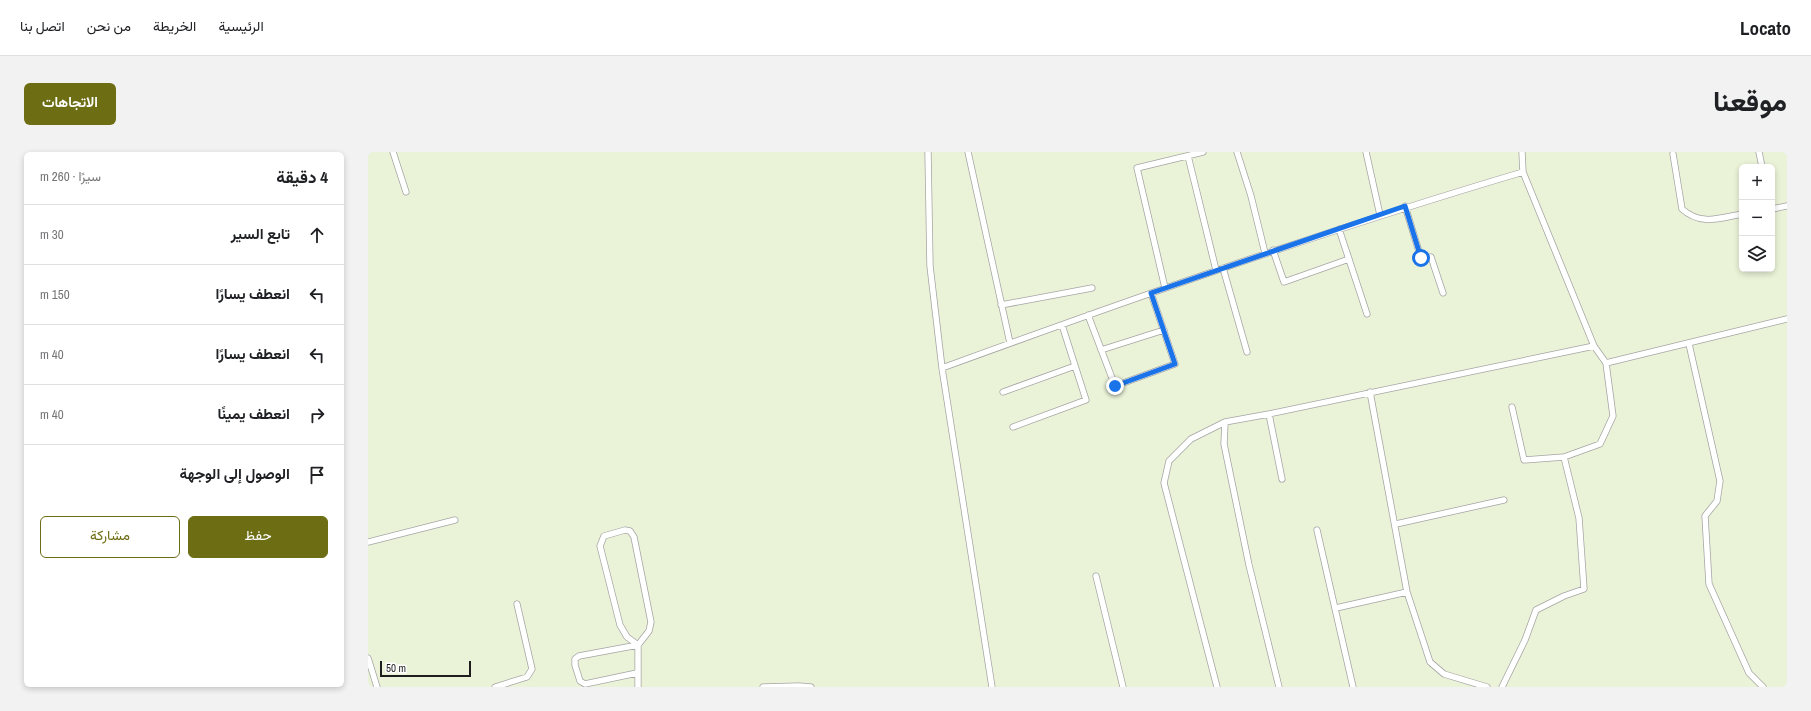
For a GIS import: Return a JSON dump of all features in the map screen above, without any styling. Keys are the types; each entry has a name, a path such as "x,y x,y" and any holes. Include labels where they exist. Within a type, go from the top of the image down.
{"lane":[{"path":"393,152 406,192"},
{"path":"928,152 930,266 942,368 992,687"},
{"path":"968,152 1010,344"},
{"path":"1165,288 1137,168 1203,152"},
{"path":"1238,152 1265,253"},
{"path":"1366,152 1380,215"},
{"path":"1512,407 1524,460 1564,457 1600,444 1613,416 1606,363 1594,346 1524,172 1522,152"},
{"path":"1759,152 1761,164"},
{"path":"1673,154 1682,209 1691,216 1708,220 1739,215"},
{"path":"1188,156 1216,270"},
{"path":"942,368 1273,250 1405,206 1524,172"},
{"path":"1405,206 1421,258 1431,257 1443,293"},
{"path":"1775,208 1787,206"},
{"path":"1339,229 1367,314"},
{"path":"1273,250 1284,282 1349,259"},
{"path":"1223,268 1247,352"},
{"path":"1001,305 1092,288"},
{"path":"1088,315 1115,386 1175,364 1151,293"},
{"path":"1606,363 1787,319"},
{"path":"1013,427 1086,400 1062,325"},
{"path":"1101,350 1164,330"},
{"path":"1689,344 1720,481 1717,501 1705,516 1709,584 1749,673 1763,687"},
{"path":"1217,687 1164,483 1169,461 1191,439 1225,422 1594,346"},
{"path":"1002,392 1076,366"},
{"path":"1370,392 1408,592 1430,662 1444,674 1487,687"},
{"path":"1269,414 1282,479"},
{"path":"1225,422 1224,444 1249,564 1279,687"},
{"path":"1502,687 1525,640 1536,610 1564,596 1584,589 1579,518 1564,457"},
{"path":"1396,524 1504,500"},
{"path":"368,542 455,520"},
{"path":"638,645 627,637 620,625 600,546 604,536 625,530 630,531 634,537 651,622 649,631 638,645 638,687"},
{"path":"1317,530 1353,687"},
{"path":"1096,576 1124,687"},
{"path":"1336,608 1408,592"},
{"path":"495,687 527,677 532,669 517,604"},
{"path":"637,673 585,684 580,681 574,662 580,656 638,645"},
{"path":"368,658 377,687"},
{"path":"763,687 811,687"}],"shaded area":[{"path":"368,152 1787,152 1787,687 368,687"}],"route":[{"path":"1115,386 1175,364 1151,293 1405,206 1421,258"}]}
